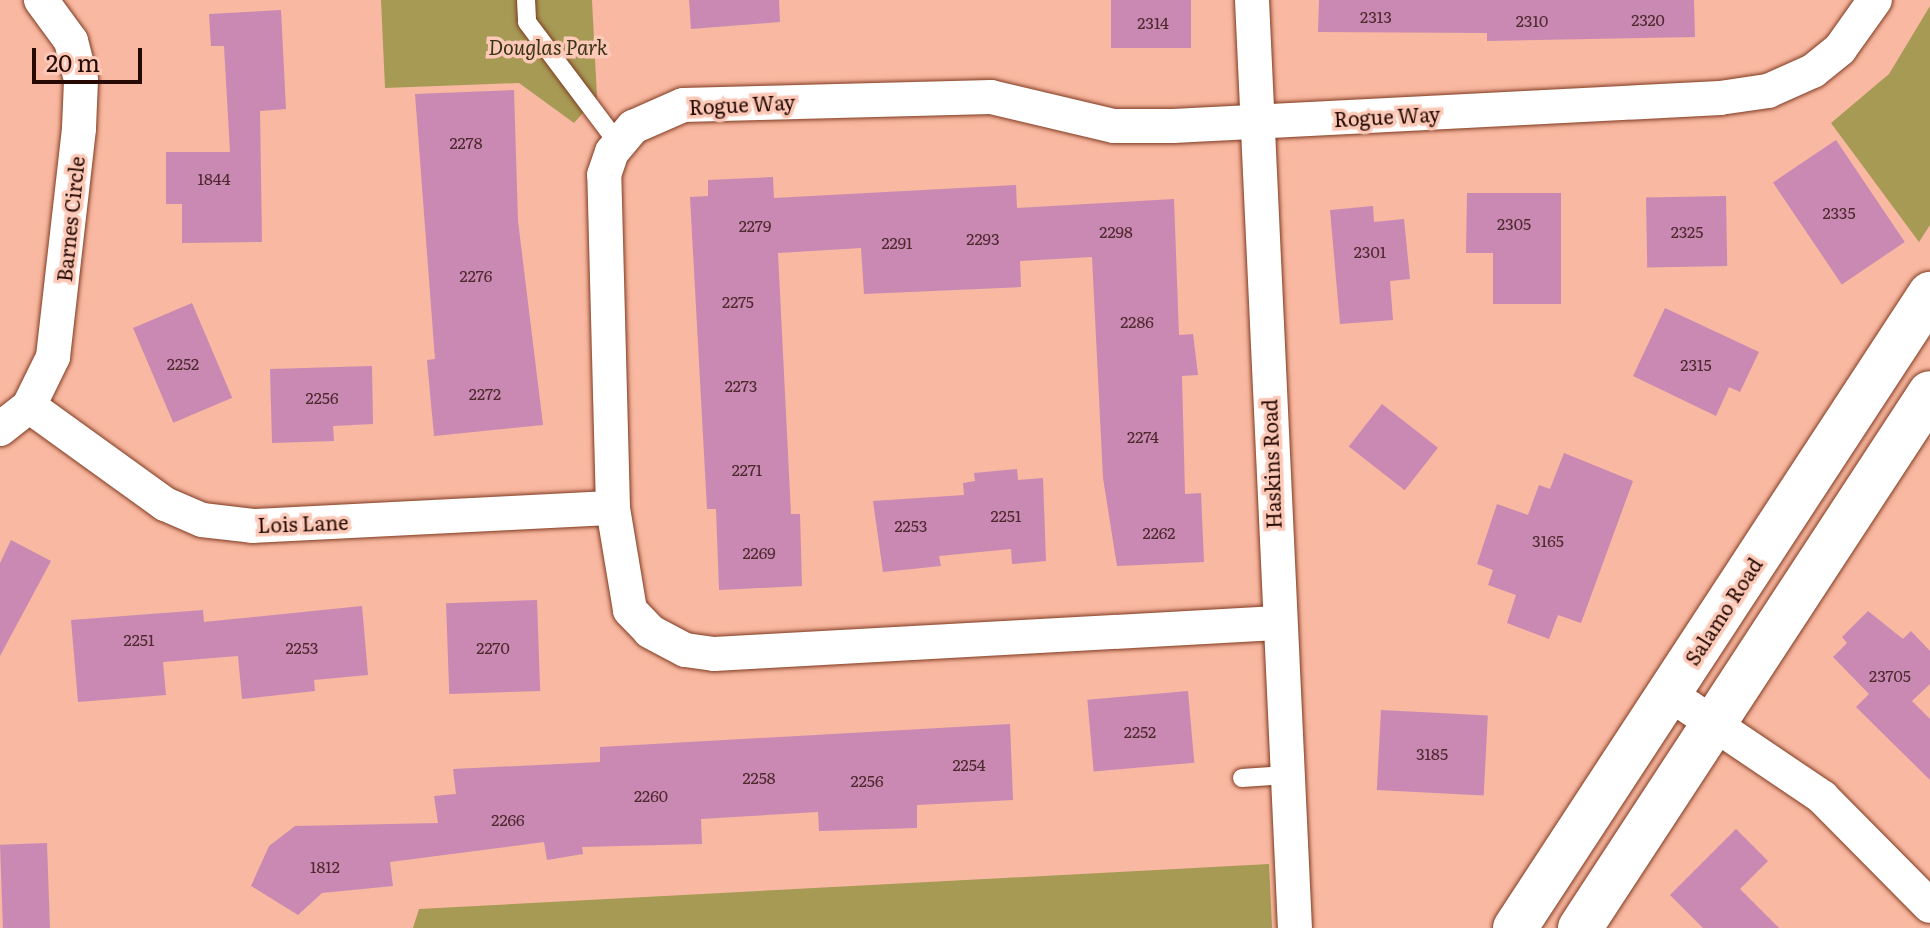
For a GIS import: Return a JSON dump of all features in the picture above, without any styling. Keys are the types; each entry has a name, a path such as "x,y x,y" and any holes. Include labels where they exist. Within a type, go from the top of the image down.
{"main road":[{"name":"Salamo Road","path":"1515,928 1930,294"},
{"path":"1580,928 1712,721 1930,393"}],"street":[{"name":"Barnes Circle","path":"0,429 29,406 53,357 60,319 81,80 71,41 41,0"},
{"name":"Haskins Road","path":"1252,0 1277,623 1295,928"},
{"name":"Rogue Way","path":"1277,623 685,650 650,631 630,610 613,508 604,175 618,143 653,114 683,105 991,97 1114,126 1257,123 1768,91 1813,71 1840,49 1875,0"},
{"name":"Lois Lane","path":"29,406 165,504 202,520 253,526 613,508"},
{"path":"1668,693 1822,797 1930,906"}],"lane":[{"path":"526,0 527,22 618,143"},
{"path":"1242,778 1286,775"}],"green space":[{"name":"Douglas Park","path":"381,0 592,0 597,97 574,123 519,83 385,88"},
{"path":"1930,6 1930,225 1919,242 1831,123 1889,74"},
{"path":"1269,864 1272,928 413,928 419,909"}],"building":[{"path":"689,0 779,0 780,22 691,29"},
{"path":"1111,0 1191,0 1191,48 1111,48"},
{"path":"1319,0 1694,0 1695,37 1487,41 1487,33 1318,32"},
{"path":"281,10 286,109 260,111 262,242 182,243 182,204 166,204 166,152 230,152 224,46 211,46 209,14"},
{"path":"514,90 518,221 543,425 434,436 427,360 435,359 415,94"},
{"path":"1836,140 1905,242 1842,284 1773,182"},
{"path":"773,177 774,198 1016,185 1017,208 1174,199 1179,335 1193,334 1198,375 1182,376 1185,494 1201,493 1204,562 1117,566 1103,478 1092,257 1020,261 1021,287 864,294 861,248 778,253 791,514 800,514 802,586 719,590 716,509 707,509 690,197 708,196 708,180"},
{"path":"1467,193 1561,193 1561,304 1493,304 1493,253 1466,253"},
{"path":"1726,196 1727,266 1647,267 1646,197"},
{"path":"1373,206 1374,222 1404,219 1410,279 1390,281 1393,320 1340,324 1330,210"},
{"path":"192,303 232,398 173,423 133,328"},
{"path":"1665,308 1759,352 1740,392 1729,387 1716,416 1633,376"},
{"path":"372,366 373,424 333,426 334,441 272,443 270,369"},
{"path":"1382,404 1438,448 1405,490 1349,447"},
{"path":"1564,453 1633,481 1581,623 1558,615 1549,639 1507,623 1516,595 1488,585 1493,570 1477,564 1497,504 1528,515 1539,485 1550,489"},
{"path":"1017,469 1018,480 1043,478 1046,561 1012,564 1011,549 939,556 941,566 883,572 873,501 964,495 963,483 975,481 974,473"},
{"path":"11,540 51,561 0,656 0,563"},
{"path":"537,600 540,691 449,694 446,603"},
{"path":"362,606 368,675 314,680 315,691 242,699 238,656 163,662 166,695 78,702 71,620 203,610 204,622"},
{"path":"1868,611 1903,639 1911,631 1930,651 1930,684 1912,701 1930,719 1930,780 1856,707 1869,694 1833,657 1847,643 1842,637"},
{"path":"1188,691 1194,763 1094,772 1087,700"},
{"path":"1381,710 1488,716 1484,795 1377,790"},
{"path":"1010,724 1013,800 917,805 917,828 819,831 818,812 701,819 702,844 582,847 583,854 547,860 544,842 390,862 393,886 322,893 298,915 251,886 269,846 295,826 438,823 434,796 456,794 453,769 600,762 600,747"},
{"path":"1736,829 1768,861 1740,889 1779,928 1703,928 1670,895"},
{"path":"47,843 50,928 3,928 0,845"}]}
